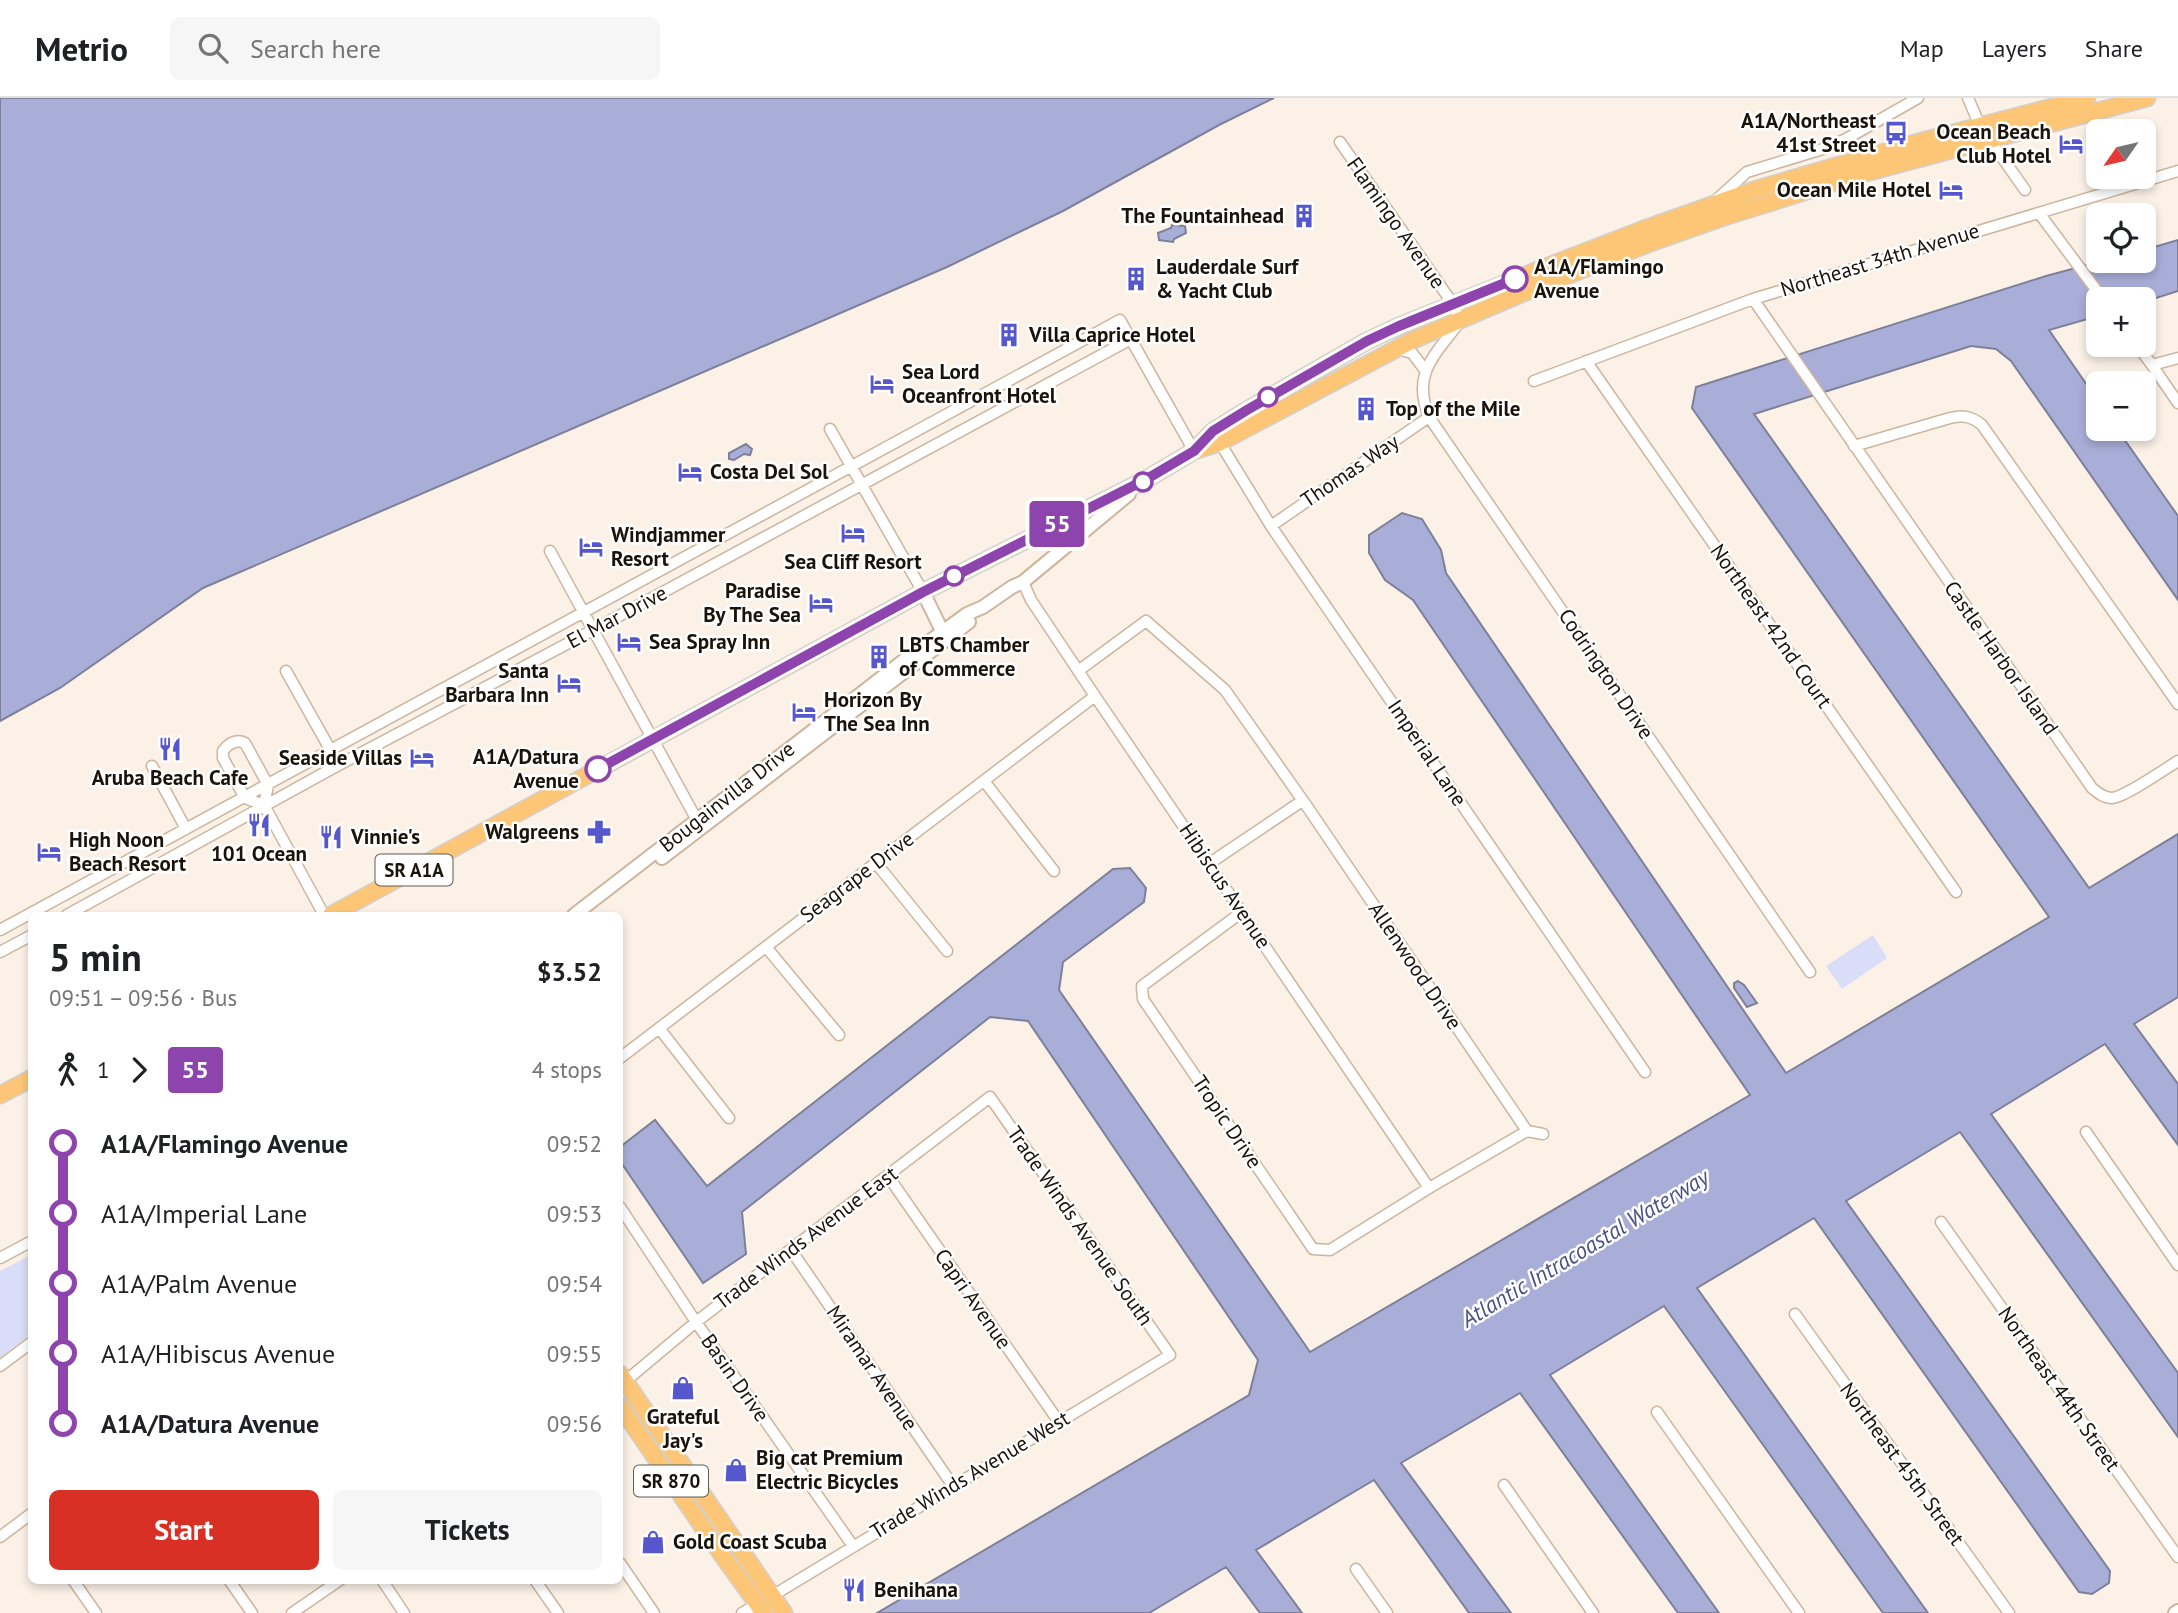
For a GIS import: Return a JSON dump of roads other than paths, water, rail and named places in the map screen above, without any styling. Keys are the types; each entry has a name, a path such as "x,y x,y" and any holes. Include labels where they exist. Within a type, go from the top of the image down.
{"main road":[{"name":"SR A1A","path":"337,912 923,592 1145,480 1216,437 1267,397 1399,326 1710,205 1816,171 2087,98"},
{"name":"SR A1A","path":"1216,437 1395,349 1528,291 1653,242 1830,183 2147,98"},
{"path":"0,1095 28,1080"},
{"name":"SR 870","path":"623,1384 764,1604 784,1613"},
{"name":"SR 870","path":"623,1410 745,1588 761,1595 764,1604"}],"street":[{"path":"1710,205 1747,172 1820,150 1846,139 1918,98"},
{"path":"1970,100 1980,126 2025,190"},
{"name":"Flamingo Avenue","path":"1340,142 1453,304"},
{"name":"Northeast 34th Avenue","path":"1586,361 1753,299 2178,171"},
{"path":"2039,213 2094,287"},
{"name":"Castle Harbor Island","path":"1753,299 2092,788 2101,796 2113,798 2178,761"},
{"path":"1425,370 1460,321 1453,304"},
{"name":"El Mar Drive","path":"33,912 1120,320 1131,339 593,631 264,805 74,912"},
{"path":"1131,339 1194,451"},
{"path":"1395,349 1412,353 1425,370"},
{"path":"2146,357 2178,403"},
{"path":"2152,365 2178,358"},
{"path":"1534,381 1586,361"},
{"name":"Northeast 42nd Court","path":"1586,361 1956,892"},
{"name":"Codrington Drive","path":"1425,370 1423,401 1429,417 1810,972"},
{"path":"1854,446 1962,416 1972,418 1982,425 2178,704"},
{"name":"Thomas Way","path":"1270,526 1429,417"},
{"path":"830,429 923,592 945,636"},
{"name":"Imperial Lane","path":"1216,437 1270,526 1645,1072"},
{"name":"Bougainvilla Drive","path":"578,912 945,636 967,614 984,607 1023,582 1145,480"},
{"path":"550,551 698,824"},
{"name":"Hibiscus Avenue","path":"1023,582 1031,600 1078,671 1429,1188"},
{"path":"919,649 931,621 932,611"},
{"name":"Allenwood Drive","path":"1078,671 1146,621 1225,690 1527,1131"},
{"name":"Bougainvilla Drive","path":"590,912 919,649 945,636"},
{"path":"286,671 331,751"},
{"name":"Seagrape Drive","path":"623,1056 1095,696"},
{"path":"264,805 245,798 223,758 223,751 231,743 245,743 268,785 264,805 322,912"},
{"path":"152,766 186,829"},
{"path":"984,780 1054,871"},
{"path":"1210,863 1302,801"},
{"path":"876,863 947,951"},
{"path":"70,892 80,909"},
{"name":"Tropic Drive","path":"1242,912 1142,986 1143,999 1313,1249 1330,1250 1429,1188"},
{"name":"El Mar Drive","path":"0,930 28,915"},
{"path":"0,952 28,937"},
{"path":"766,947 839,1035"},
{"path":"659,1028 729,1118"},
{"name":"Trade Winds Avenue East","path":"623,1379 990,1097"},
{"name":"Trade Winds Avenue South","path":"990,1097 1170,1355"},
{"path":"1429,1188 1527,1131 1543,1135"},
{"path":"2086,1132 2178,1265"},
{"name":"Capri Avenue","path":"888,1175 1059,1422"},
{"name":"Basin Drive","path":"623,1212 696,1322 853,1546"},
{"name":"Northeast 44th Street","path":"1941,1222 2178,1557"},
{"path":"0,1258 28,1243"},
{"name":"Miramar Avenue","path":"791,1250 953,1486"},
{"name":"Northeast 45th Street","path":"1795,1314 2009,1613"},
{"path":"0,1366 28,1345"},
{"name":"Trade Winds Avenue West","path":"742,1613 764,1604 853,1546 1170,1355"},
{"path":"1657,1412 1799,1613"},
{"path":"1504,1485 1593,1613"},
{"path":"0,1537 28,1519"},
{"path":"623,1567 654,1613"},
{"path":"1356,1569 1387,1613"},
{"path":"76,1584 96,1613"},
{"path":"232,1584 252,1613"},
{"path":"292,1613 334,1584"},
{"path":"385,1584 404,1613"},
{"path":"538,1584 558,1613"}],"water":[{"path":"0,98 1274,98 1219,125 1063,211 947,267 203,588 60,688 0,721"},
{"path":"1172,225 1185,226 1186,233 1173,242 1159,240 1158,233 1171,228"},
{"name":"Atlantic Intracoastal Waterway","path":"2178,240 2178,291 2156,298 2156,287 2086,287 2086,319 2049,330 2086,384 2086,441 2125,441 2178,516 2178,600 2011,361 1996,349 1971,346 1754,414 2089,888 2178,834 2178,997 2134,1024 2178,1084 2178,1145 2105,1044 1991,1114 2178,1373 2178,1437 1960,1132 1846,1201 2110,1571 2109,1583 2092,1594 2079,1592 1814,1218 1697,1288 1928,1613 1883,1613 1664,1306 1550,1375 1719,1613 1678,1613 1520,1393 1401,1463 1511,1613 1469,1613 1374,1480 1256,1550 1302,1613 1260,1613 1226,1567 1149,1613 877,1613 1249,1395 1258,1360 1028,1021 990,1017 742,1212 746,1254 703,1283 623,1165 623,1145 655,1120 707,1186 1113,869 1130,868 1146,888 1144,902 1063,962 1059,990 1310,1352 1750,1095 1413,600 1385,580 1369,553 1369,535 1402,513 1422,519 1441,550 1446,573 1786,1073 2049,917 1692,408 1696,387 2086,265 2086,273 2156,273 2156,246"},
{"path":"746,444 752,449 750,455 744,454 734,460 729,459 729,453"},
{"path":"1738,981 1757,1003 1747,1007 1734,988 1734,983"}],"place":[{"name":"A1A/Northeast 41st Street","path":"1896,133"},
{"name":"Ocean Beach Club Hotel","path":"2071,144"},
{"name":"Ocean Mile Hotel","path":"1951,190"},
{"name":"The Fountainhead","path":"1304,216"},
{"name":"Lauderdale Surf & Yacht Club","path":"1136,279"},
{"name":"A1A/Flamingo Avenue","path":"1515,279"},
{"name":"Villa Caprice Hotel","path":"1009,335"},
{"name":"Sea Lord Oceanfront Hotel","path":"882,384"},
{"name":"Top of the Mile","path":"1366,409"},
{"name":"Costa Del Sol","path":"690,472"},
{"name":"Sea Cliff Resort","path":"853,533"},
{"name":"Windjammer Resort","path":"591,547"},
{"name":"Paradise By The Sea","path":"821,603"},
{"name":"Sea Spray Inn","path":"629,642"},
{"name":"LBTS Chamber of Commerce","path":"879,657"},
{"name":"Santa Barbara Inn","path":"569,683"},
{"name":"Horizon By The Sea Inn","path":"804,712"},
{"name":"Aruba Beach Cafe","path":"170,749"},
{"name":"Seaside Villas","path":"422,758"},
{"name":"A1A/Datura Avenue","path":"598,769"},
{"name":"101 Ocean","path":"259,825"},
{"name":"Walgreens","path":"599,832"},
{"name":"Vinnie's","path":"331,837"},
{"name":"High Noon Beach Resort","path":"49,852"},
{"name":"Grateful Jay's","path":"683,1388"},
{"name":"Big cat Premium Electric Bicycles","path":"736,1470"},
{"name":"Gold Coast Scuba","path":"653,1542"},
{"name":"Benihana","path":"854,1590"}]}
